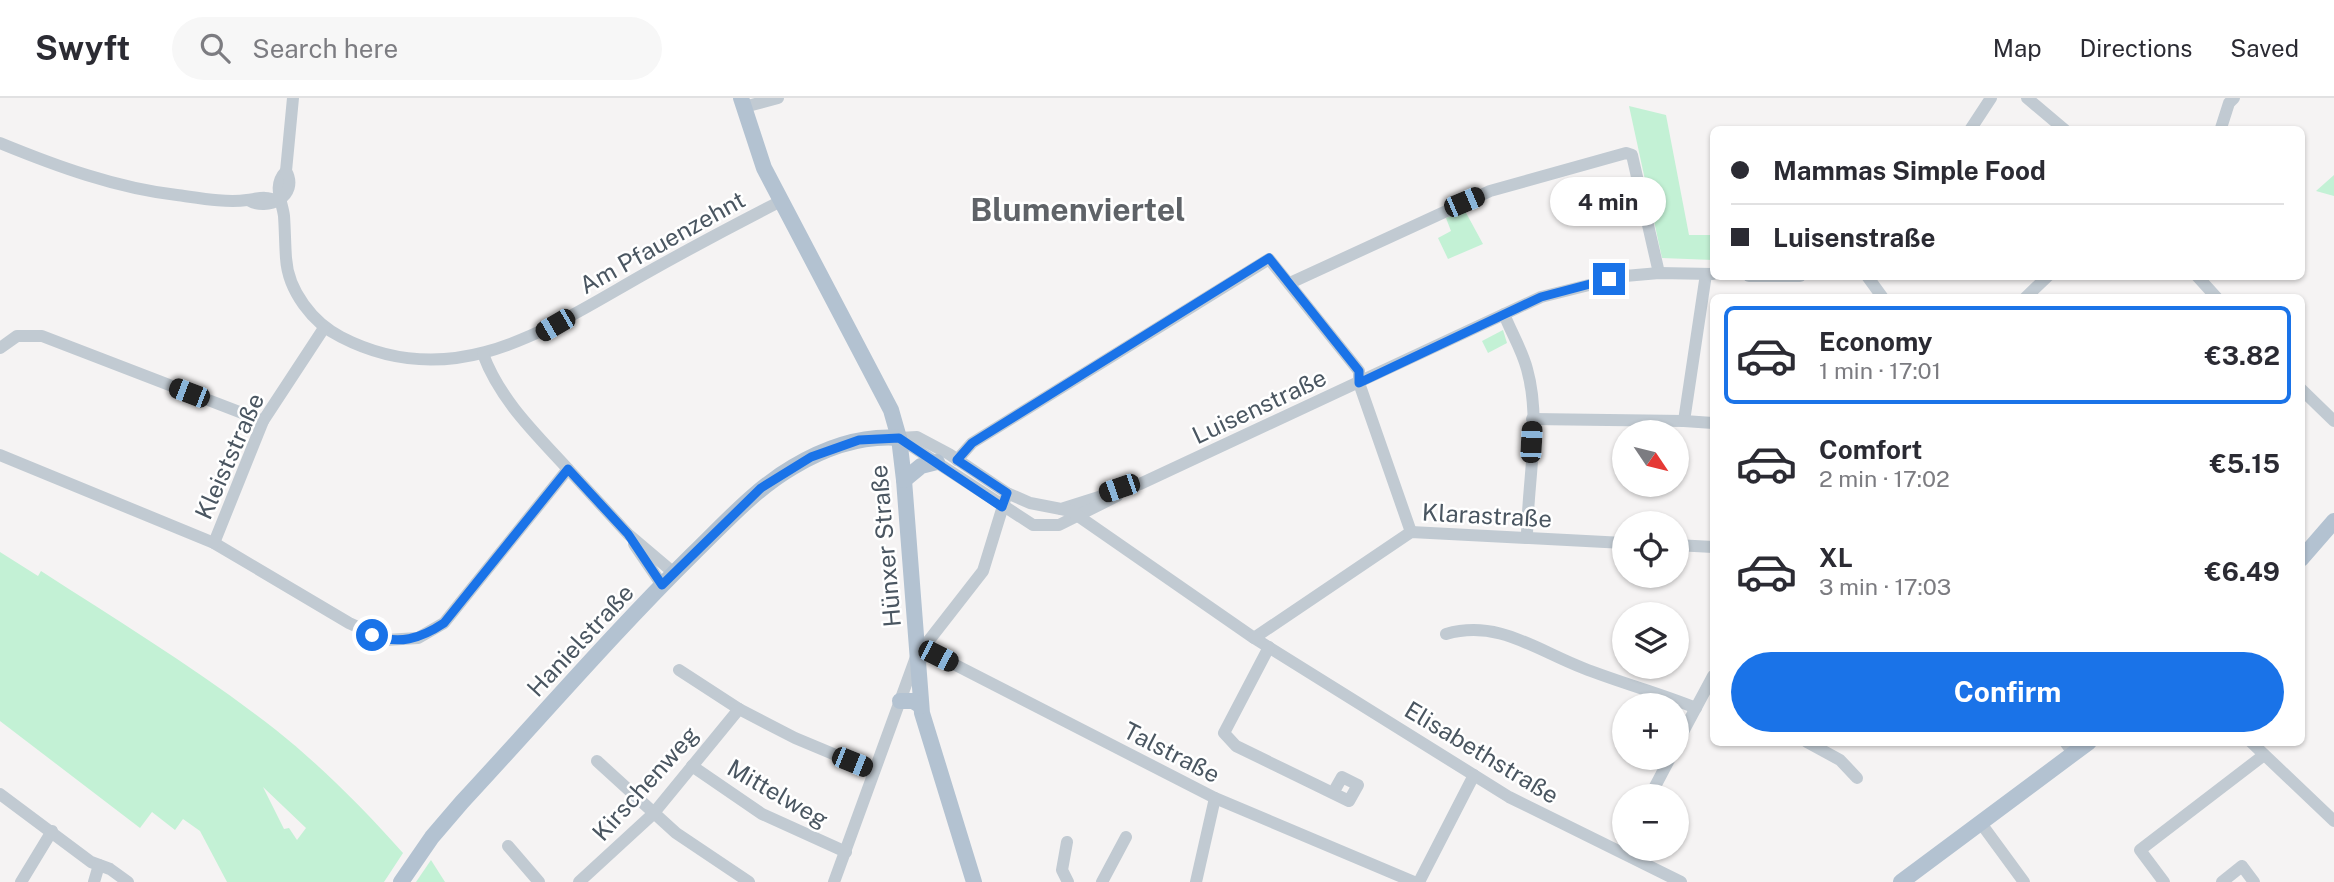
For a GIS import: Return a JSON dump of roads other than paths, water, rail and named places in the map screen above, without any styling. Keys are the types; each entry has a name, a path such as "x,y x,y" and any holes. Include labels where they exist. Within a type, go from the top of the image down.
{"main road":[{"name":"Hünxer Straße","path":"742,103 764,168 891,410 899,438 904,480 921,706 974,882"},
{"name":"Hanielstraße","path":"401,882 462,802 662,585 761,488 793,467 843,444 878,437 899,438"},
{"path":"904,480 921,466 937,461"},
{"path":"2305,554 2334,521"},
{"path":"900,701 913,701 921,706"},
{"path":"1902,882 2069,748"}],"street":[{"path":"278,201 288,190 289,177 286,171 293,98"},
{"name":"Hünxer Straße","path":"742,103 778,98"},
{"path":"1973,126 1991,98"},
{"path":"2027,98 2060,126"},
{"path":"2222,126 2229,103 2234,98"},
{"path":"0,143 46,162 119,184 175,195 248,200 265,196 278,201 284,216 286,267 300,300 324,328"},
{"path":"1290,283 1490,191 1626,153 1632,155 1659,273"},
{"name":"Am Pfauenzehnt","path":"324,328 356,345 394,355 459,358 483,354 539,334 781,201"},
{"path":"957,460 972,443 1269,258 1359,371 1359,383 1411,532"},
{"name":"Luisenstraße","path":"899,438 1033,525 1059,525 1140,484 1541,297 1594,282 1659,273 1710,274"},
{"path":"1684,420 1710,274"},
{"path":"2032,294 2044,280"},
{"path":"2201,280 2213,294"},
{"path":"1504,314 1527,369 1532,419 1527,538"},
{"name":"Kleiststraße","path":"214,543 263,421 324,328"},
{"path":"0,348 17,336 42,336 263,421"},
{"path":"483,354 493,379 513,409 628,534 674,573"},
{"path":"2305,393 2334,421"},
{"path":"1532,419 1612,420"},
{"path":"1689,422 1710,424"},
{"name":"Luisenstraße","path":"899,438 917,437 1007,493 1030,503 1071,510 1077,517"},
{"path":"0,455 214,543 372,635 386,640 418,638 444,623 568,469"},
{"name":"Luisenstraße","path":"1061,509 1140,484"},
{"path":"834,882 916,657 984,571 1007,493"},
{"name":"Elisabethstraße","path":"1077,517 1255,638 1509,797 1612,845"},
{"name":"Klarastraße","path":"1255,638 1411,532 1612,542"},
{"path":"628,534 662,585"},
{"path":"1689,546 1710,547"},
{"path":"1446,634 1468,628 1511,635 1583,668 1696,708"},
{"path":"933,633 934,649 938,656"},
{"path":"1269,647 1224,733 1236,746 1333,793"},
{"name":"Talstraße","path":"916,657 938,656 1215,798 1414,882"},
{"path":"679,670 739,709 795,738 874,771"},
{"path":"1689,721 1710,686"},
{"name":"Kirschenweg","path":"579,882 653,814 739,709"},
{"path":"1814,746 1840,761 1857,778"},
{"path":"2255,746 2334,821"},
{"path":"2164,882 2140,850 2264,755"},
{"path":"597,761 676,833 749,882"},
{"name":"Mittelweg","path":"692,765 762,814 846,852"},
{"path":"1419,882 1474,775"},
{"path":"1196,882 1215,798"},
{"path":"2,800 52,831 91,862 128,882"},
{"path":"1980,822 2024,882"},
{"path":"21,882 52,831"},
{"path":"1102,882 1126,837"},
{"path":"1067,842 1062,870 1068,882"},
{"path":"508,846 539,882"},
{"name":"Elisabethstraße","path":"1643,861 1681,882"},
{"path":"94,882 99,865"},
{"path":"2222,882 2242,866 2254,882"}],"district":[{"name":"Blumenviertel","path":"1078,209"}]}
